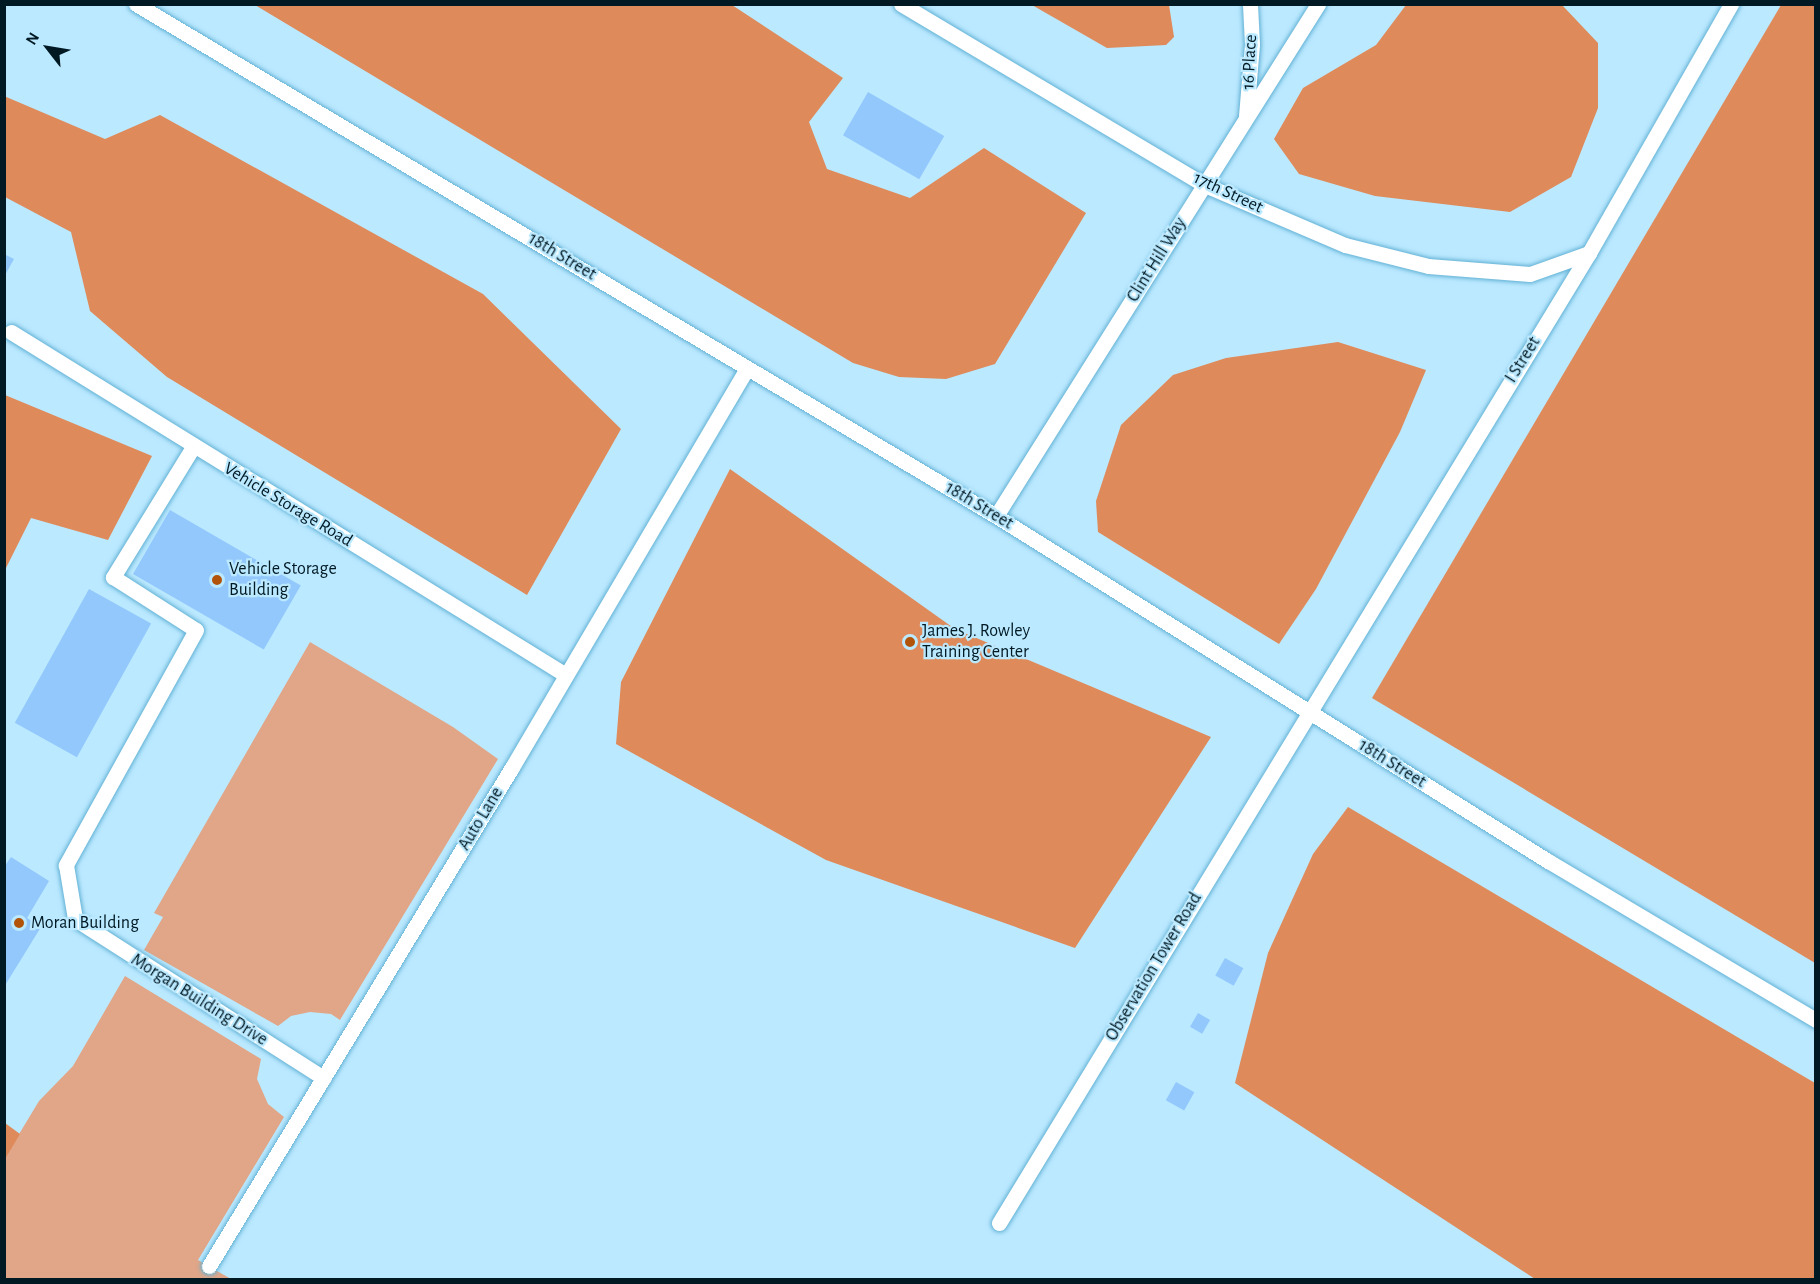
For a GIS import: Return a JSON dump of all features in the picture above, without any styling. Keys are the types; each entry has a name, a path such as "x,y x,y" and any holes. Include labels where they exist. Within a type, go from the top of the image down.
{"lane":[{"name":"18th Street","path":"136,4 996,516 1548,861 1815,1020"},
{"name":"17th Street","path":"901,4 1205,185 1345,245 1428,266 1530,274 1589,253"},
{"name":"16 Place","path":"1246,119 1252,44 1250,4"},
{"name":"Clint Hill Way","path":"996,516 1318,4"},
{"name":"I Street","path":"1308,711 1589,253 1731,4"},
{"name":"Vehicle Storage Road","path":"11,332 566,675"},
{"name":"Auto Lane","path":"209,1266 566,675 747,368"},
{"name":"Morgan Building Drive","path":"194,447 113,577 196,630 66,865 75,919 324,1078"},
{"name":"Observation Tower Road","path":"999,1223 1308,711"}],"shaded area":[{"path":"255,5 732,5 843,78 809,122 827,169 910,198 984,148 1086,213 995,364 946,379 899,377 853,363"},
{"path":"1032,5 1169,5 1174,37 1166,45 1107,48"},
{"path":"1406,5 1562,5 1598,43 1598,108 1571,177 1510,212 1375,196 1299,174 1274,139 1303,88 1376,45"},
{"path":"1781,5 1816,5 1815,963 1372,698"},
{"path":"4,96 105,139 160,115 483,294 621,429 527,595 167,377 90,311 71,232 5,197"},
{"path":"1338,342 1426,370 1400,432 1316,589 1279,644 1098,532 1096,501 1121,425 1173,375 1226,358"},
{"path":"5,395 152,456 108,540 31,518 5,570"},
{"path":"730,469 955,629 1211,737 1075,948 826,860 616,744 621,682"},
{"path":"310,642 453,727 498,759 340,1020 331,1014 310,1012 291,1016 278,1026 144,950 163,917 154,913"},
{"path":"1348,807 1815,1083 1815,1279 1535,1279 1235,1083 1268,953 1313,854"},
{"path":"125,976 261,1059 257,1079 268,1104 284,1117 198,1260 231,1279 5,1279 4,1159 39,1101 73,1066"},
{"path":"5,1123 20,1134 5,1159"}],"building":[{"path":"868,92 944,136 919,179 843,135"},
{"path":"4,254 14,259 4,277"},
{"name":"Vehicle Storage Building","path":"170,510 301,586 264,650 133,574"},
{"path":"89,589 151,623 77,757 15,723"},
{"name":"Moran Building","path":"11,857 49,881 27,918 41,927 4,987 4,867"},
{"path":"1225,958 1243,968 1234,986 1215,975"},
{"path":"1198,1013 1210,1020 1202,1034 1190,1027"},
{"path":"1176,1082 1194,1092 1184,1111 1166,1100"}],"place":[{"name":"Vehicle Storage Building","path":"217,580"},
{"name":"James J. Rowley Training Center","path":"910,642"},
{"name":"Moran Building","path":"19,923"}]}
